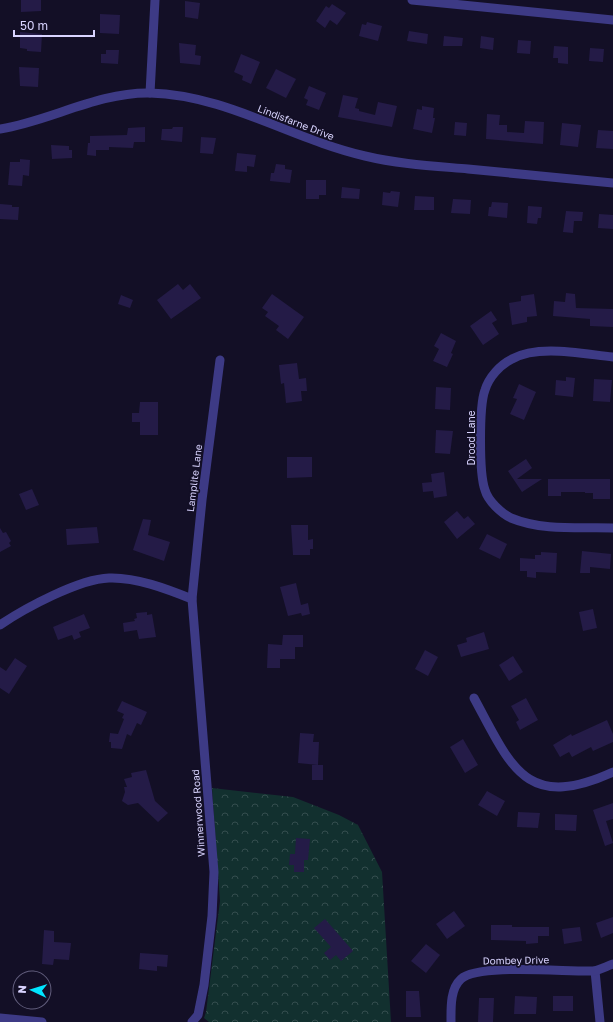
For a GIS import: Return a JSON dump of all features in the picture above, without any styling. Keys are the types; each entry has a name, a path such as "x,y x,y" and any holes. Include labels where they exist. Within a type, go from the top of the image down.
{"street":[{"path":"150,93 156,0"},
{"path":"412,0 613,20"},
{"name":"Lindisfarne Drive","path":"0,129 36,121 88,104 134,94 150,93 191,98 223,105 309,140 365,156 408,164 613,183"},
{"name":"Drood Lane","path":"613,357 540,351 520,354 499,368 488,383 483,399 482,433 482,470 485,491 502,512 510,517 543,526 613,528"},
{"name":"Lamplite Lane","path":"192,599 202,500 220,360"},
{"path":"0,625 20,612 78,585 109,578 148,584 192,599"},
{"name":"Winnerwood Road","path":"192,599 214,872 212,916 205,978 198,1015 192,1022"},
{"path":"474,698 507,758 516,769 529,779 546,785 567,787 591,782 613,772"},
{"name":"Dombey Drive","path":"450,1022 452,998 456,984 460,979 472,973 490,970 595,971 613,964"},
{"path":"595,971 600,1022"},
{"path":"0,1018 42,1022"}],"green space":[{"path":"212,788 293,797 339,815 358,825 382,872 391,1022 209,1022 204,1018 220,901"}],"building":[{"path":"21,0 41,0 41,11 21,12"},
{"path":"185,1 200,3 198,19 185,17"},
{"path":"332,4 346,13 337,25 330,20 325,28 316,21 326,6 329,8"},
{"path":"100,14 120,15 119,34 100,33"},
{"path":"367,22 382,26 378,41 359,36 362,24 366,25"},
{"path":"409,31 428,34 427,44 407,41"},
{"path":"20,32 42,34 41,52 27,51 27,49 20,48"},
{"path":"444,36 463,38 462,46 443,46"},
{"path":"481,36 494,38 493,50 480,48"},
{"path":"518,40 531,41 530,54 517,53"},
{"path":"179,43 196,45 195,55 201,56 200,65 180,63"},
{"path":"554,46 568,47 568,64 558,63 558,58 553,58"},
{"path":"590,48 604,49 603,62 589,61"},
{"path":"106,50 119,50 118,64 101,63 101,54 106,54"},
{"path":"241,54 260,62 251,84 242,80 243,76 234,72"},
{"path":"19,67 39,68 38,87 20,86"},
{"path":"276,69 296,79 286,98 266,88"},
{"path":"309,86 326,93 319,110 306,105 308,100 304,98"},
{"path":"343,95 358,98 355,108 359,109 359,111 375,115 378,102 397,106 392,127 338,117"},
{"path":"422,106 434,108 433,118 435,118 432,133 413,129 417,109 422,110"},
{"path":"487,114 500,115 499,125 507,125 507,132 524,133 525,121 544,122 543,144 486,139"},
{"path":"455,122 467,123 466,136 454,135"},
{"path":"562,123 581,125 578,147 560,145"},
{"path":"145,127 145,142 134,142 133,148 109,147 109,150 96,150 96,156 87,155 90,136 127,135 128,128"},
{"path":"173,127 183,127 182,142 161,140 162,129 172,129"},
{"path":"598,130 613,131 613,149 596,148"},
{"path":"201,137 216,138 213,154 200,153"},
{"path":"51,145 69,146 69,150 72,150 72,158 52,159"},
{"path":"237,153 256,155 254,167 247,166 247,172 235,171"},
{"path":"20,159 30,160 29,176 23,175 22,186 8,185 10,162 20,162"},
{"path":"276,164 285,165 285,169 292,170 290,183 270,181 271,173 274,173"},
{"path":"306,180 326,180 326,195 319,195 319,199 306,199"},
{"path":"342,187 360,189 359,199 341,198"},
{"path":"391,191 400,192 398,207 382,205 383,192 390,193"},
{"path":"415,196 434,197 434,210 414,210"},
{"path":"453,199 471,200 470,214 451,213"},
{"path":"492,202 508,203 507,218 488,216 489,207 491,207"},
{"path":"0,204 19,207 18,220 0,219"},
{"path":"528,206 542,207 541,218 538,218 537,224 527,223"},
{"path":"566,211 583,212 582,221 574,221 573,233 563,232"},
{"path":"599,214 613,215 613,229 598,228"},
{"path":"178,284 183,290 190,284 201,298 171,319 157,300"},
{"path":"566,293 575,294 576,308 613,309 613,327 590,326 590,319 553,316 554,301 565,302"},
{"path":"272,294 304,317 288,339 276,330 279,326 265,316 268,312 262,308"},
{"path":"534,294 537,316 527,317 527,322 512,325 509,303 521,301 521,296"},
{"path":"121,295 133,300 130,308 118,304"},
{"path":"491,311 497,320 492,323 499,334 483,345 470,326"},
{"path":"441,333 456,341 451,353 453,354 447,367 433,361 439,349 434,346"},
{"path":"297,363 299,379 306,378 307,391 301,391 302,401 286,403 284,383 281,384 279,365"},
{"path":"566,377 575,378 573,397 555,395 556,380 566,381"},
{"path":"594,379 612,380 610,402 593,401"},
{"path":"519,384 536,392 524,420 510,414 517,399 513,398"},
{"path":"436,387 451,388 450,410 435,409"},
{"path":"140,402 158,402 158,435 140,435 140,422 132,422 132,413 139,413"},
{"path":"436,430 453,431 450,454 435,453"},
{"path":"287,457 312,457 312,477 287,478"},
{"path":"526,459 532,468 517,479 542,479 522,492 508,471"},
{"path":"444,472 447,496 434,498 433,491 423,492 422,483 432,482 431,474"},
{"path":"548,479 610,479 610,499 593,499 593,493 585,492 561,492 561,496 548,496"},
{"path":"32,489 39,505 26,510 19,494"},
{"path":"457,511 464,519 468,516 475,524 457,539 444,522"},
{"path":"143,519 151,520 148,535 170,542 164,561 133,550"},
{"path":"291,525 308,525 308,540 313,539 313,549 310,549 310,555 293,555"},
{"path":"97,527 99,543 67,545 66,529"},
{"path":"0,528 3,533 6,532 11,541 9,543 11,546 0,552"},
{"path":"487,534 507,544 500,559 479,549"},
{"path":"582,551 611,554 610,569 590,567 590,573 580,573"},
{"path":"541,552 557,553 556,573 536,572 536,578 527,577 527,571 520,571 520,558 535,559 535,555 541,555"},
{"path":"296,583 301,605 308,603 310,614 302,616 301,613 288,616 280,587"},
{"path":"593,609 597,628 583,631 579,612"},
{"path":"147,612 147,615 152,614 156,637 139,639 137,630 124,632 123,623 135,621 134,619 137,618 136,613"},
{"path":"84,614 90,628 79,632 81,637 74,640 72,635 58,640 53,627"},
{"path":"484,632 489,649 461,657 457,645 467,642 466,638"},
{"path":"283,635 303,635 303,647 295,647 295,659 280,659 280,668 267,668 268,644 282,645"},
{"path":"425,650 438,657 428,676 415,669"},
{"path":"513,656 523,672 509,681 499,665"},
{"path":"15,658 27,666 9,694 0,688 0,667 6,671"},
{"path":"526,698 538,720 520,730 516,722 519,720 511,706"},
{"path":"122,701 147,712 141,725 137,723 131,736 127,734 122,749 111,748 111,742 109,742 110,733 118,734 124,719 122,718 124,714 117,711"},
{"path":"607,720 613,734 613,742 593,751 591,747 572,757 569,752 560,757 553,745 571,734 572,736"},
{"path":"300,733 314,734 313,742 319,742 318,765 298,763"},
{"path":"463,739 478,765 465,773 450,747"},
{"path":"312,765 323,765 323,780 312,780"},
{"path":"146,770 155,801 168,813 158,822 138,803 128,805 122,801 125,792 124,787 127,787 124,779 132,777 131,773"},
{"path":"487,791 505,801 497,816 478,805"},
{"path":"613,803 613,819 606,821 613,843 605,846 593,810"},
{"path":"518,812 540,813 538,828 517,827"},
{"path":"555,814 577,815 576,831 555,830"},
{"path":"296,838 310,839 308,860 304,860 304,872 294,872 294,865 289,865 290,854 295,854"},
{"path":"454,911 465,926 447,939 436,924"},
{"path":"613,917 613,933 601,938 596,923"},
{"path":"325,919 353,951 341,961 336,955 330,960 324,953 331,947 314,928"},
{"path":"491,925 512,925 512,927 549,927 549,936 538,936 538,943 526,944 526,941 491,940"},
{"path":"580,927 582,941 564,944 562,929"},
{"path":"44,930 54,931 54,942 71,943 69,960 54,959 53,965 42,964"},
{"path":"426,944 440,955 426,973 411,961"},
{"path":"140,953 168,955 167,967 157,966 157,971 139,969"},
{"path":"406,991 419,991 421,1017 406,1017"},
{"path":"515,996 537,997 536,1014 514,1014"},
{"path":"553,996 573,996 573,1011 553,1011"},
{"path":"479,998 494,998 493,1022 478,1022"}]}
